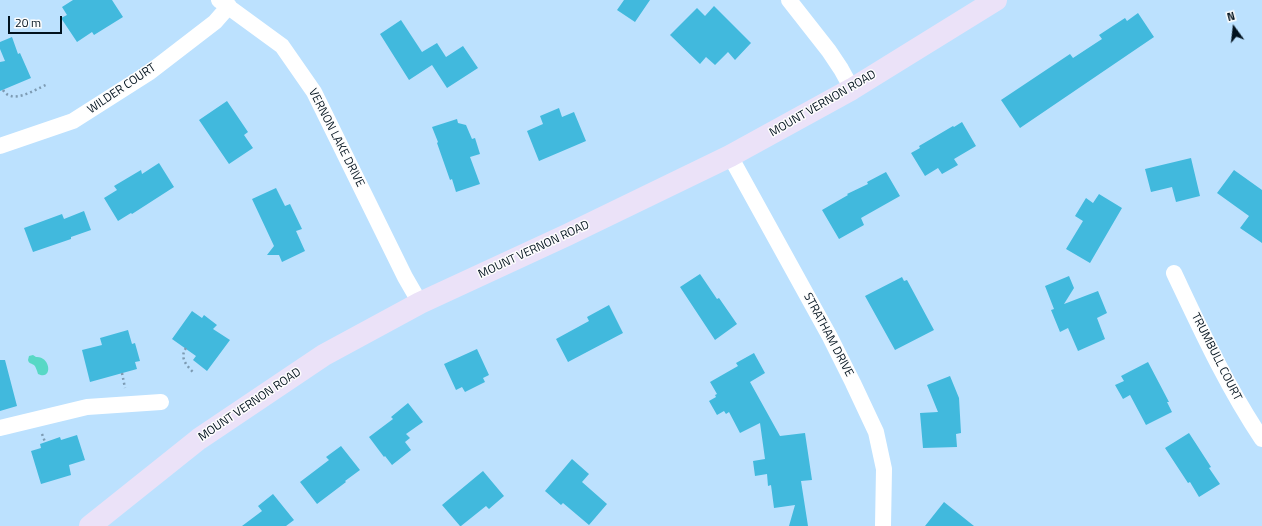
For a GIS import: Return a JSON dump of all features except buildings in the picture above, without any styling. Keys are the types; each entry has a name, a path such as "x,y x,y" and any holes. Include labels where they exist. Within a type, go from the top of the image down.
{"main road":[{"name":"MOUNT VERNON ROAD","path":"90,526 199,439 318,359 420,303 567,235 730,156 852,90 996,0"}],"street":[{"path":"789,0 841,69 852,90"},
{"name":"WILDER COURT","path":"0,146 74,121 150,72 215,22 224,3"},
{"name":"VERNON LAKE DRIVE","path":"224,3 282,46 314,92 405,277 420,303"},
{"name":"STRATHAM DRIVE","path":"730,156 830,337 876,432 884,469 883,526"},
{"name":"TRUMBULL COURT","path":"1174,273 1213,355 1246,416 1262,439"},
{"path":"0,428 87,407 161,402"}],"path":[{"path":"3,90 7,95 16,97 46,85"},
{"path":"186,348 183,352 184,360 194,373"}],"shaded area":[{"path":"33,355 45,360 48,368 46,374 38,374 35,366 29,362 29,356"}]}
